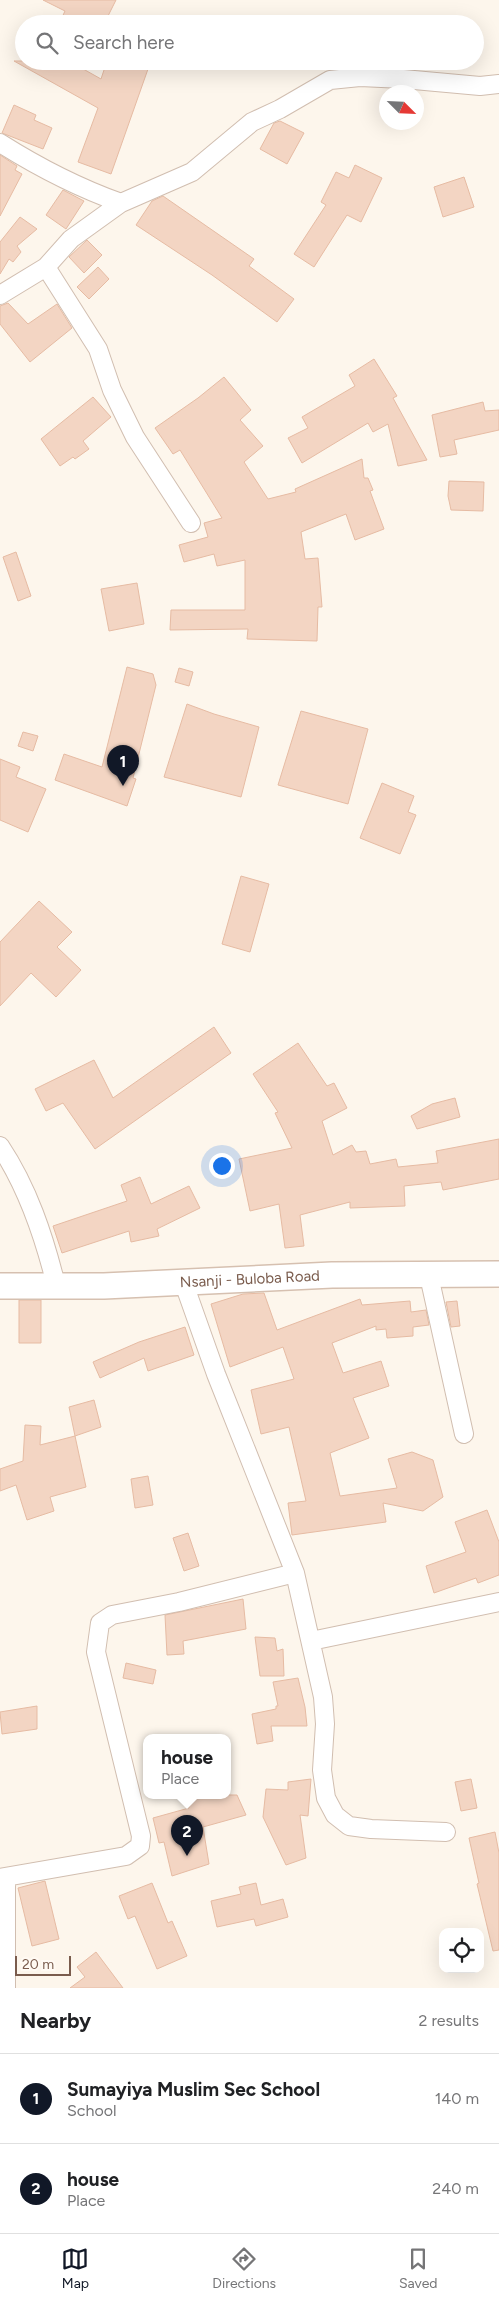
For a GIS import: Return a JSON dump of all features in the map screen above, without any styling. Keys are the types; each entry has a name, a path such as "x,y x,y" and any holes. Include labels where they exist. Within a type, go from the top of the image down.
{"main road":[{"name":"Nsanji - Buloba Road","path":"0,1286 104,1286 332,1275 429,1276 499,1274"}],"street":[{"path":"0,295 46,267 71,239 121,203 192,172 252,122 280,109 330,80 360,78 480,86 499,84"},
{"path":"0,143 25,159 91,192 121,203"},
{"path":"46,267 98,350 112,390 135,438 191,522"},
{"path":"0,1146 14,1167 26,1193 46,1246 56,1285"},
{"path":"429,1276 464,1434"},
{"path":"183,1281 216,1374 295,1573 323,1697 325,1724 322,1770 326,1798 335,1815 349,1826 371,1829 446,1832"},
{"path":"6,1988 3,1878 126,1856 140,1846 141,1836 96,1652 100,1623 112,1616 179,1602 295,1573"},
{"path":"311,1641 499,1602"}],"building":[{"path":"43,0 116,0 108,15 63,15 65,11"},
{"path":"30,70 85,70 101,79 104,70 148,70 111,174 78,162 98,108"},
{"path":"14,105 36,115 34,120 52,128 43,149 2,133"},
{"path":"280,121 304,133 287,164 260,149 274,123"},
{"path":"0,155 17,166 15,170 22,174 0,216"},
{"path":"355,165 382,178 361,222 347,215 314,267 294,254 326,205 321,202 336,172 349,178"},
{"path":"464,177 474,207 443,217 434,187"},
{"path":"63,190 84,201 66,229 46,215"},
{"path":"163,196 254,259 249,266 294,299 277,322 212,275 136,225 152,201"},
{"path":"20,217 37,229 17,246 21,252 13,262 9,259 0,274 0,242"},
{"path":"87,240 102,255 84,273 69,257"},
{"path":"98,267 109,279 89,299 77,287"},
{"path":"8,303 28,324 57,304 72,328 30,362 0,324 0,306"},
{"path":"374,359 397,396 393,398 427,460 398,466 388,424 373,432 368,423 302,463 288,438 308,428 302,417 355,386 349,375"},
{"path":"224,377 251,410 240,420 263,446 244,462 268,499 296,492 295,489 362,459 364,478 368,478 373,490 370,491 384,529 355,540 346,514 301,532 305,559 318,558 322,607 318,607 317,641 247,639 248,629 170,630 171,610 245,610 245,560 217,566 214,554 184,562 179,545 208,537 204,523 222,518 180,450 173,454 155,428"},
{"path":"93,397 111,417 83,441 89,449 75,459 73,457 60,466 41,439"},
{"path":"483,402 485,411 499,410 499,430 454,440 457,454 440,457 432,415"},
{"path":"449,481 484,482 483,511 451,510 448,496"},
{"path":"16,552 31,596 18,601 3,557"},
{"path":"137,583 144,624 109,631 101,589"},
{"path":"127,667 153,674 156,685 133,778 136,779 127,806 55,780 64,754 102,767"},
{"path":"179,668 193,672 189,686 175,682"},
{"path":"187,704 259,727 241,797 164,777"},
{"path":"301,711 368,729 348,804 278,785"},
{"path":"23,732 38,736 33,751 18,746"},
{"path":"0,759 20,767 16,777 46,789 28,832 0,820"},
{"path":"382,783 414,796 408,812 416,815 400,854 360,838"},
{"path":"241,876 269,884 250,952 222,944"},
{"path":"39,901 72,932 57,947 81,970 56,997 31,973 0,1006 0,942"},
{"path":"214,1027 231,1053 95,1149 63,1103 46,1111 35,1089 94,1060 113,1098"},
{"path":"298,1043 327,1086 334,1083 347,1108 322,1121 333,1155 352,1145 356,1152 366,1151 370,1164 396,1159 398,1167 438,1163 436,1151 499,1139 499,1179 443,1190 441,1182 404,1186 405,1206 350,1208 350,1202 300,1215 304,1246 285,1248 279,1204 250,1211 239,1159 292,1148 275,1113 278,1112 253,1074"},
{"path":"455,1098 460,1117 417,1129 411,1116 432,1104"},
{"path":"140,1177 151,1204 189,1186 200,1208 157,1229 159,1236 131,1242 129,1231 62,1253 53,1226 127,1201 121,1185"},
{"path":"264,1293 277,1330 360,1299 362,1305 410,1301 411,1312 426,1310 429,1325 413,1327 413,1336 387,1338 386,1329 376,1330 376,1326 332,1343 343,1373 381,1361 389,1386 353,1398 369,1438 330,1453 340,1496 397,1488 388,1459 412,1452 433,1460 443,1497 423,1511 383,1503 386,1522 292,1535 288,1503 306,1501 289,1427 261,1434 251,1390 294,1379 283,1347 230,1367 211,1304 243,1294"},
{"path":"19,1300 41,1300 41,1343 19,1343"},
{"path":"457,1301 460,1326 451,1327 446,1302"},
{"path":"185,1327 194,1355 148,1371 144,1358 100,1378 93,1362 139,1342"},
{"path":"94,1400 101,1427 75,1436 69,1407"},
{"path":"25,1425 41,1426 40,1445 75,1436 86,1487 50,1497 54,1511 27,1520 16,1485 0,1491 0,1469 23,1461"},
{"path":"148,1476 153,1505 135,1508 131,1479"},
{"path":"487,1510 499,1542 499,1575 478,1583 476,1578 434,1593 426,1566 466,1552 455,1522"},
{"path":"188,1533 199,1566 184,1571 173,1538"},
{"path":"243,1599 246,1629 183,1641 184,1654 167,1655 165,1615"},
{"path":"255,1637 275,1638 277,1651 283,1649 284,1676 260,1676"},
{"path":"126,1663 156,1670 153,1684 123,1678"},
{"path":"298,1678 305,1707 307,1726 271,1726 273,1741 257,1744 252,1714 276,1709 276,1706 278,1706 273,1682"},
{"path":"37,1706 37,1729 2,1734 0,1712"},
{"path":"311,1779 308,1816 300,1815 306,1858 286,1865 263,1817 266,1789 288,1790 288,1782"},
{"path":"471,1779 477,1808 461,1811 455,1782"},
{"path":"231,1795 237,1795 246,1815 203,1827 209,1864 172,1876 164,1842 159,1843 153,1818 189,1808 188,1799 231,1799"},
{"path":"495,1832 499,1853 499,1950 493,1951 477,1884 479,1883 469,1838"},
{"path":"45,1881 59,1939 32,1946 18,1888"},
{"path":"152,1883 168,1923 172,1921 187,1956 157,1969 135,1916 128,1919 119,1896"},
{"path":"256,1883 261,1905 283,1899 288,1917 256,1926 254,1919 217,1927 211,1901 241,1894 239,1887"},
{"path":"96,1952 123,1988 70,1988 85,1977 77,1967"}],"place":[{"name":"Sumayiya Muslim Sec School","path":"123,786"},
{"name":"house","path":"187,1856"}]}
